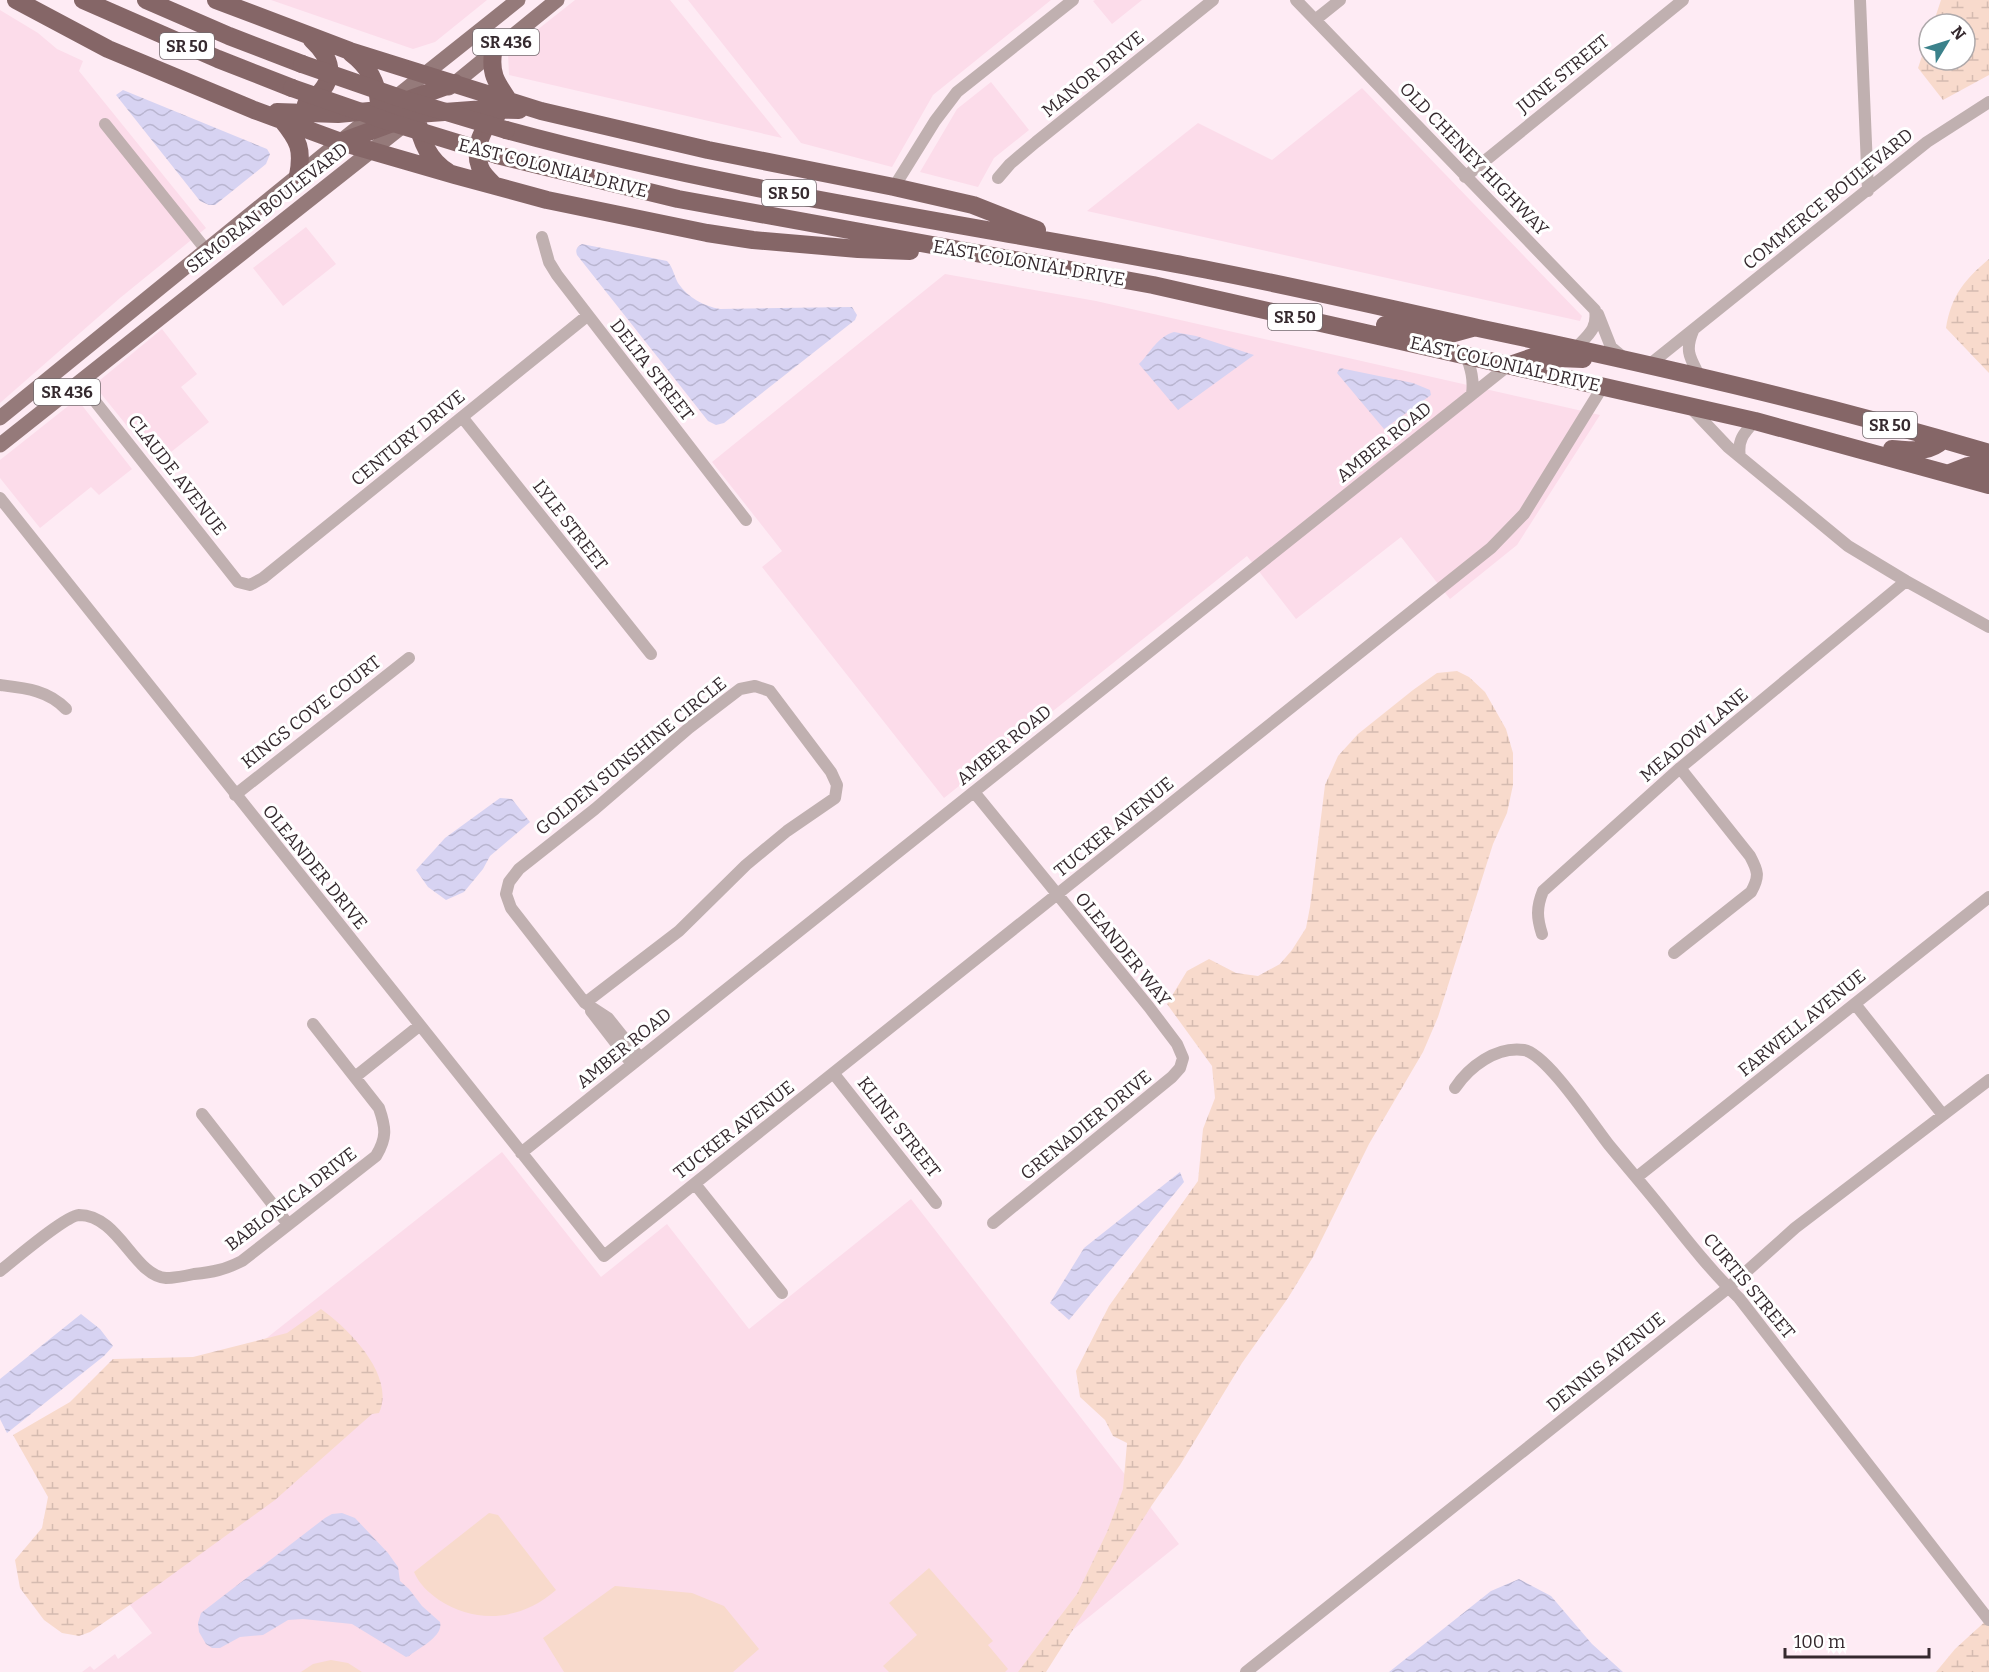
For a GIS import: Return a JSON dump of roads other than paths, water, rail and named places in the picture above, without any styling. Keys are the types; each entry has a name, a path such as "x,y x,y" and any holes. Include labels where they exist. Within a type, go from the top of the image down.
{"highway":[{"path":"16,0 108,49 254,110 284,116 341,142 455,176 642,220 753,240 858,249 972,253"},
{"name":"EAST COLONIAL DRIVE","path":"83,0 208,55 292,88 393,123 497,155 618,186 678,199 1153,285 1755,421 1989,485"},
{"name":"EAST COLONIAL DRIVE","path":"146,0 229,36 393,96 568,147 685,174 1260,279 1576,348 1790,398 1989,453"},
{"path":"216,0 309,37 455,83 506,105 973,205 1075,245"},
{"path":"284,116 317,97 327,85 330,73 328,60 323,50 309,37"},
{"path":"350,51 372,75 378,92 380,110 378,129 371,151"},
{"path":"493,53 491,67 506,105"},
{"path":"424,75 417,106 423,144 432,158 455,176"},
{"path":"341,142 378,129 455,83"},
{"path":"284,116 338,114 417,106 473,109 506,105"},
{"path":"495,186 480,168 477,153 485,128 506,105"},
{"path":"284,116 299,144 298,176"},
{"path":"1153,285 1188,279 1260,279"},
{"path":"1329,324 1341,317 1443,336 1474,327"},
{"path":"1509,365 1533,357 1636,362"},
{"path":"1851,446 1922,451 1934,448 1943,440"},
{"path":"1950,473 1968,466 1989,467"}],"main road":[{"name":"SEMORAN BOULEVARD","path":"0,418 519,0"},
{"name":"SR 436","path":"455,83 557,0"},
{"name":"SEMORAN BOULEVARD","path":"0,445 371,151 417,106"}],"street":[{"path":"894,187 938,116 957,92 1073,0"},
{"name":"MANOR DRIVE","path":"998,178 1010,164 1213,0"},
{"name":"OLD CHENEY HIGHWAY","path":"1296,0 1595,310"},
{"path":"1315,20 1340,0"},
{"name":"JUNE STREET","path":"1465,177 1683,0"},
{"path":"1860,0 1868,190"},
{"name":"COMMERCE BOULEVARD","path":"1636,362 1694,330 1928,142 1989,102"},
{"path":"105,124 207,251"},
{"name":"DELTA STREET","path":"542,237 549,262 587,316 746,520"},
{"path":"1576,348 1591,332 1597,321 1595,310"},
{"path":"1595,310 1601,319 1605,335 1611,346 1636,362"},
{"name":"CENTURY DRIVE","path":"250,585 263,578 587,316"},
{"path":"1694,330 1688,343 1688,354 1700,377"},
{"path":"1466,355 1472,371 1472,394"},
{"name":"AMBER ROAD","path":"521,1153 1509,365"},
{"name":"CLAUDE AVENUE","path":"79,381 238,582 250,585"},
{"name":"TUCKER AVENUE","path":"604,1256 1491,548 1524,514 1603,386"},
{"path":"1688,405 1728,447 1848,546 1989,627"},
{"name":"LYLE STREET","path":"462,417 651,654"},
{"path":"1740,456 1738,443 1740,438 1755,421"},
{"name":"OLEANDER DRIVE","path":"0,498 604,1256"},
{"name":"MEADOW LANE","path":"1542,934 1536,917 1543,891 1680,768 1906,581"},
{"name":"KINGS COVE COURT","path":"235,795 409,658"},
{"path":"0,685 30,689 51,696 66,709"},
{"name":"GOLDEN SUNSHINE CIRCLE","path":"585,1003 679,931 746,865 835,798 837,785 831,772 770,691 755,686 741,689 688,728 595,809 519,869 509,882 506,894 511,908 585,1003 636,1061"},
{"path":"1674,953 1751,892 1757,881 1757,870 1750,856 1680,768"},
{"name":"OLEANDER WAY","path":"974,792 1177,1044"},
{"name":"FARWELL AVENUE","path":"1637,1177 1989,897"},
{"path":"1855,1004 1943,1115"},
{"name":"BABLONICA DRIVE","path":"0,1271 63,1222 77,1215 92,1218 108,1227 150,1273 165,1278 224,1271 242,1261 376,1156 384,1142 384,1122 379,1108 313,1024"},
{"path":"355,1077 419,1026"},
{"name":"GRENADIER DRIVE","path":"993,1224 1172,1077 1180,1068 1183,1058 1177,1044"},
{"name":"CURTIS STREET","path":"1455,1088 1469,1070 1487,1058 1510,1051 1525,1050 1536,1056 1560,1080 1607,1143 1718,1278 1739,1298 1989,1620"},
{"name":"KLINE STREET","path":"834,1074 936,1203"},
{"name":"DENNIS AVENUE","path":"1246,1672 1728,1288 1795,1228 1989,1080"},
{"path":"202,1114 288,1224"},
{"path":"696,1184 782,1293"}],"water":[{"path":"123,90 267,149 270,154 266,164 215,205 200,201 116,95"},
{"path":"582,244 667,261 678,283 687,293 714,308 852,307 857,315 855,320 724,423 716,425 708,421 577,255 577,248"},
{"path":"1174,332 1196,336 1254,355 1178,410 1139,364 1159,341"},
{"path":"1340,368 1413,383 1430,390 1431,395 1384,429 1337,373"},
{"path":"500,798 512,799 530,822 490,856 483,869 464,892 446,900 428,887 416,870 445,838"},
{"path":"1180,1172 1184,1182 1069,1320 1050,1303 1084,1248"},
{"path":"81,1314 100,1329 113,1346 104,1356 7,1433 0,1419 0,1379"},
{"path":"342,1513 355,1518 388,1553 398,1567 400,1581 440,1622 435,1637 406,1657 352,1624 303,1619 288,1620 263,1635 240,1637 220,1648 212,1648 206,1644 199,1632 198,1623 201,1613 325,1518 332,1514"},
{"path":"1519,1579 1551,1596 1592,1644 1623,1672 1389,1672 1491,1591"}]}
